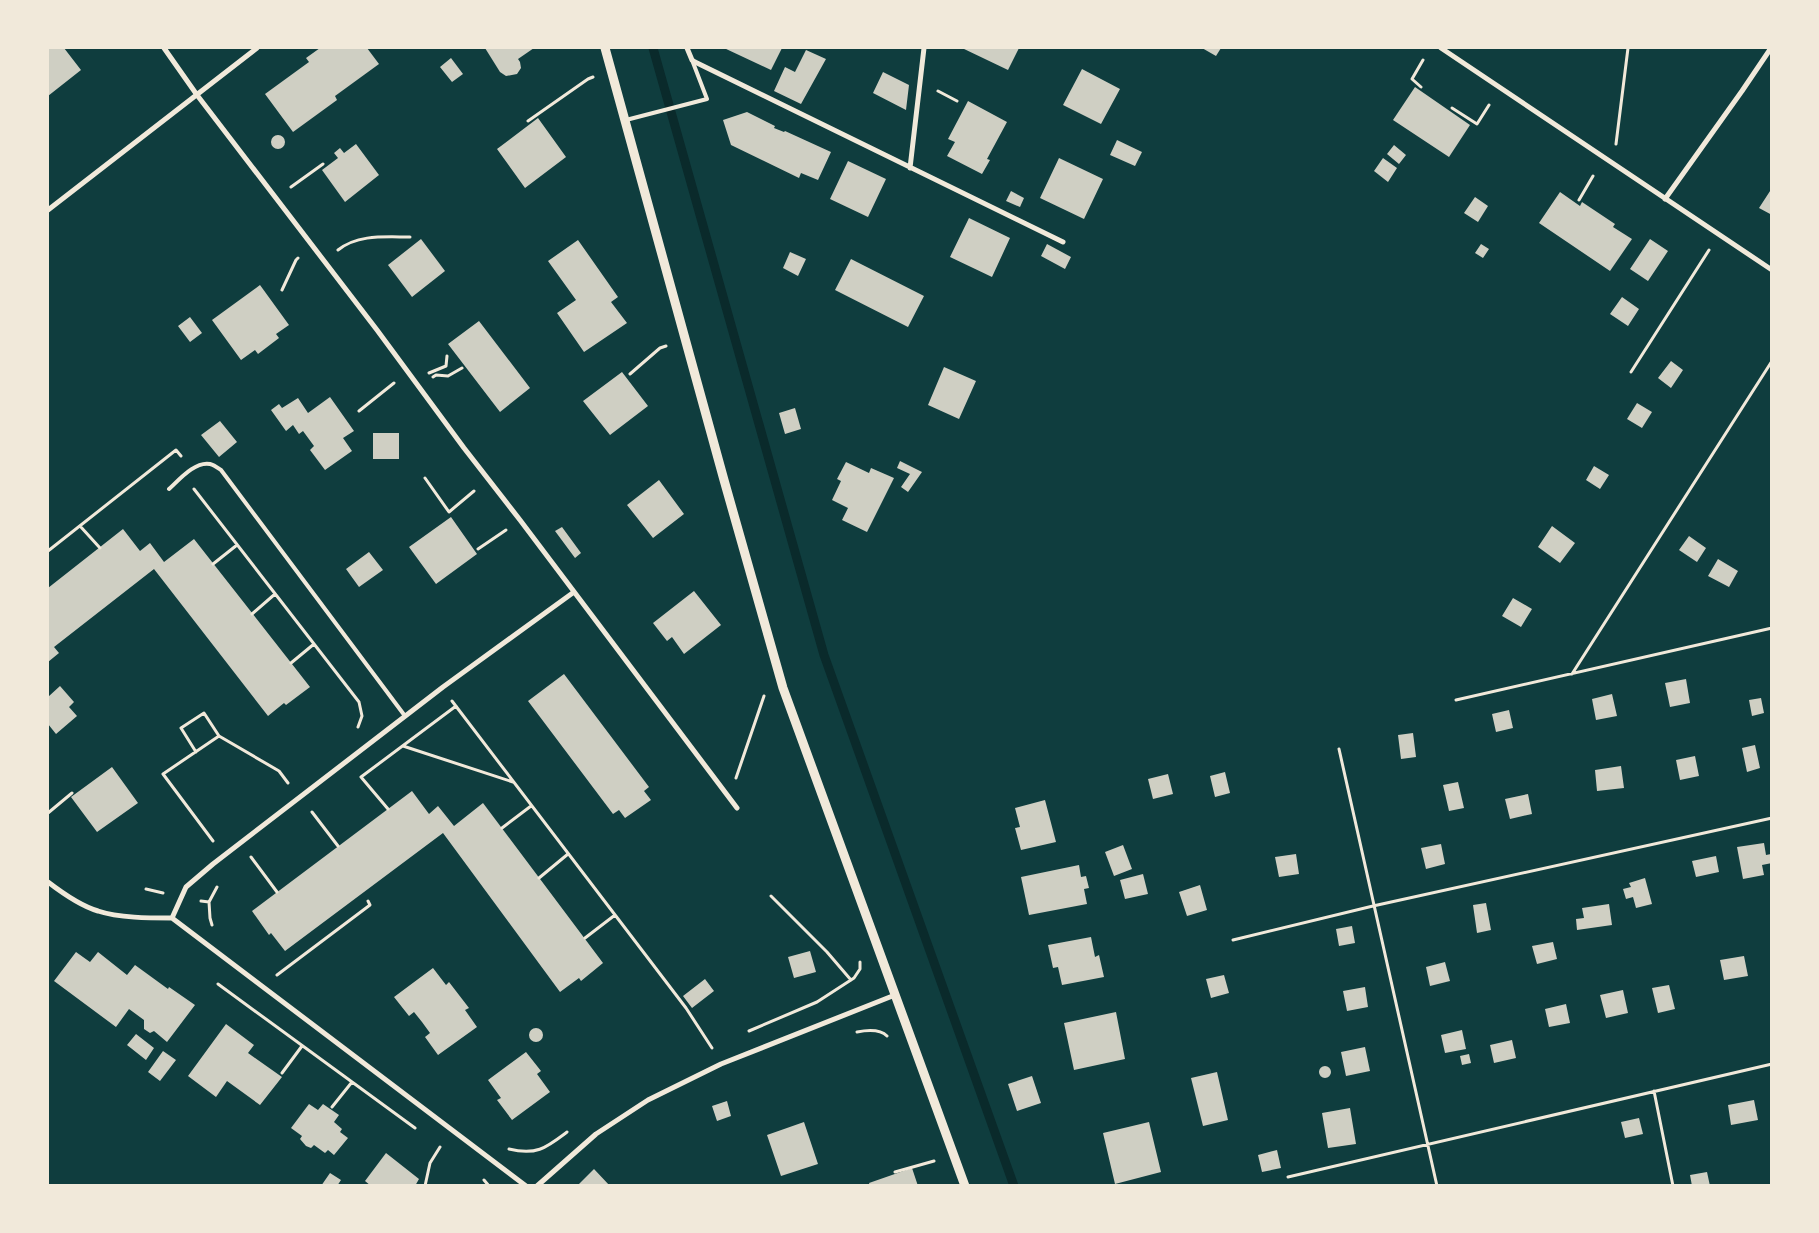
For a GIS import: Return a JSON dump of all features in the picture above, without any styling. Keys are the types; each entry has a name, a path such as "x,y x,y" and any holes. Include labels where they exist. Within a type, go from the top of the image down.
{"street":[{"path":"164,48 197,96 737,808"},
{"path":"48,210 257,48"},
{"path":"605,48 781,680 965,1186"},
{"path":"687,48 692,60 1062,242"},
{"path":"910,168 924,48"},
{"path":"1441,48 1772,270"},
{"path":"1665,199 1771,48"},
{"path":"172,918 186,887 224,856 443,687 574,592"},
{"path":"48,882 62,893 98,911 139,918 172,918 526,1186"},
{"path":"537,1186 596,1134 648,1100 720,1064 895,995"}],"lane":[{"path":"625,120 707,99 692,60"},
{"path":"169,489 192,469 201,465 209,464 221,470 405,716"}],"path":[{"path":"1614,164 1628,48"},
{"path":"1421,87 1412,79 1422,60"},
{"path":"592,70 596,86"},
{"path":"528,121 588,79 594,77"},
{"path":"1452,108 1477,124 1489,105"},
{"path":"288,190 323,164"},
{"path":"1579,200 1594,176"},
{"path":"1631,372 1719,235"},
{"path":"336,251 345,245 375,236 410,237"},
{"path":"282,290 296,260 313,247"},
{"path":"663,337 668,355"},
{"path":"630,374 660,348 666,346"},
{"path":"429,373 446,366 447,356"},
{"path":"1572,674 1772,361"},
{"path":"432,378 436,375 448,376 462,368"},
{"path":"359,411 408,372"},
{"path":"48,551 176,450 192,469 195,490 359,702 362,716 358,728 351,737 363,749"},
{"path":"424,478 448,512 488,479"},
{"path":"478,549 520,520"},
{"path":"80,526 100,548"},
{"path":"213,564 237,545"},
{"path":"252,614 275,594"},
{"path":"1456,700 1772,628"},
{"path":"291,663 314,644"},
{"path":"443,687 513,782 686,1008 711,1046 720,1064"},
{"path":"762,687 768,705"},
{"path":"729,797 764,696"},
{"path":"196,752 180,728 204,713 219,736 279,771 300,798"},
{"path":"219,736 163,774 224,856"},
{"path":"402,746 513,782"},
{"path":"1339,749 1437,1186"},
{"path":"361,776 388,809"},
{"path":"48,813 72,793"},
{"path":"502,828 532,806"},
{"path":"312,812 338,846"},
{"path":"1233,940 1373,906 1772,818"},
{"path":"539,878 568,854"},
{"path":"251,857 277,892"},
{"path":"772,896 827,952 851,980"},
{"path":"273,978 370,905 368,901"},
{"path":"209,902 210,918 214,929"},
{"path":"585,938 614,915"},
{"path":"746,1032 817,1002 851,980 860,969 861,956"},
{"path":"218,984 420,1132"},
{"path":"851,1034 860,1031 875,1031 885,1033 891,1040"},
{"path":"702,1051 720,1043"},
{"path":"282,1073 302,1046"},
{"path":"1288,1177 1772,1064"},
{"path":"332,1107 352,1082"},
{"path":"1654,1092 1673,1186"},
{"path":"506,1148 518,1152 544,1149 574,1127"},
{"path":"425,1186 430,1163 440,1147 434,1142"},
{"path":"895,1172 934,1161 936,1166"},
{"path":"478,1175 489,1186"}],"building":[{"path":"48,48 64,48 81,70 48,96"},
{"path":"320,48 367,48 379,64 335,96 337,100 293,132 265,94 309,62 306,58"},
{"path":"485,48 534,48 518,59 521,68 517,74 506,76 500,72"},
{"path":"724,48 782,48 771,70"},
{"path":"962,48 1019,48 1008,70"},
{"path":"1202,48 1221,48 1216,56"},
{"path":"806,50 826,59 801,104 774,91 785,67 795,72"},
{"path":"451,58 463,74 452,82 440,67"},
{"path":"1082,69 1120,89 1101,124 1063,105"},
{"path":"883,72 909,85 906,110 873,93"},
{"path":"1415,87 1470,125 1449,157 1393,120"},
{"path":"968,101 1007,122 987,159 990,160 982,174 947,156 955,142 948,139"},
{"path":"747,112 775,126 774,128 785,131 831,152 818,180 801,173 799,178 731,145 723,120"},
{"path":"538,118 566,157 525,188 497,149"},
{"path":"275,135 281,135 285,142 281,149 275,149 271,145 271,139"},
{"path":"1117,140 1142,152 1135,166 1110,155"},
{"path":"356,144 379,175 345,202 322,170 338,158 334,153 340,148 344,153"},
{"path":"1394,145 1406,155 1399,164 1387,154"},
{"path":"1059,158 1103,179 1084,219 1040,198"},
{"path":"1383,158 1397,168 1388,182 1374,171"},
{"path":"848,161 886,179 868,217 830,199"},
{"path":"1772,188 1772,215 1759,208"},
{"path":"1011,191 1024,198 1020,207 1006,201"},
{"path":"1560,192 1580,206 1582,202 1615,224 1613,227 1632,239 1610,271 1539,223"},
{"path":"1475,197 1488,206 1478,222 1464,213"},
{"path":"969,218 1010,238 992,277 950,257"},
{"path":"421,239 445,271 412,297 388,265"},
{"path":"1650,239 1668,251 1648,281 1630,269"},
{"path":"578,240 618,297 611,302 627,323 584,352 557,313 576,300 548,261"},
{"path":"1047,244 1071,257 1065,269 1041,256"},
{"path":"1481,244 1489,249 1483,258 1475,253"},
{"path":"790,252 806,259 798,276 783,268"},
{"path":"851,259 924,296 908,327 835,290"},
{"path":"260,285 289,325 276,334 279,338 258,354 255,350 241,360 212,320"},
{"path":"1622,297 1639,309 1628,326 1610,314"},
{"path":"190,317 202,333 190,342 178,326"},
{"path":"479,321 530,388 500,412 448,344"},
{"path":"1671,361 1683,370 1671,388 1658,378"},
{"path":"944,367 976,381 959,419 928,405"},
{"path":"622,372 648,406 610,435 583,401"},
{"path":"330,397 354,431 343,438 352,451 325,470 310,450 314,446 303,431 299,434 293,425 286,431 271,410 279,404 282,408 298,398 308,413"},
{"path":"1637,403 1652,412 1642,428 1627,419"},
{"path":"795,408 801,429 785,434 779,413"},
{"path":"220,421 237,442 219,457 201,435"},
{"path":"373,433 399,433 399,459 373,459"},
{"path":"900,461 922,472 908,492 901,487 910,474 897,468"},
{"path":"846,462 869,473 871,468 894,478 867,532 842,520 848,508 832,500 841,481 837,479"},
{"path":"1594,466 1609,475 1600,489 1586,480"},
{"path":"659,480 684,514 653,538 627,505"},
{"path":"451,517 477,554 436,584 409,547"},
{"path":"1552,526 1575,543 1560,563 1538,547"},
{"path":"562,527 581,553 575,558 555,531"},
{"path":"123,529 140,551 150,543 164,562 194,539 310,687 286,705 284,703 268,716 154,569 54,647 59,653 48,662 48,588"},
{"path":"1689,536 1706,548 1697,562 1679,550"},
{"path":"369,552 383,570 359,587 346,569"},
{"path":"1718,559 1738,571 1729,587 1708,576"},
{"path":"694,591 721,625 684,654 672,637 667,641 653,623"},
{"path":"1513,598 1532,609 1521,627 1502,616"},
{"path":"564,674 649,787 644,791 651,800 625,818 619,810 613,814 528,701"},
{"path":"1686,679 1690,703 1670,707 1665,683"},
{"path":"60,686 74,702 69,707 77,716 56,734 48,724 48,697"},
{"path":"1612,694 1617,716 1596,720 1592,699"},
{"path":"1761,698 1764,713 1752,716 1749,700"},
{"path":"1509,710 1513,728 1496,732 1492,714"},
{"path":"1413,733 1416,757 1401,759 1398,735"},
{"path":"1755,745 1760,768 1747,772 1742,748"},
{"path":"1695,756 1699,776 1680,780 1676,760"},
{"path":"1621,766 1624,788 1597,791 1595,770"},
{"path":"112,767 138,803 97,832 71,797"},
{"path":"1225,772 1230,793 1215,797 1210,776"},
{"path":"1168,774 1173,794 1153,799 1148,779"},
{"path":"1458,782 1464,808 1449,811 1443,785"},
{"path":"412,791 429,814 438,806 454,826 483,803 603,963 581,981 579,978 560,992 443,833 285,951 271,933 269,935 252,911"},
{"path":"1528,794 1532,814 1510,819 1505,799"},
{"path":"1045,800 1056,842 1021,850 1015,828 1020,827 1015,808"},
{"path":"1764,843 1766,855 1771,854 1772,863 1762,865 1764,875 1743,879 1737,847"},
{"path":"1441,844 1445,864 1426,869 1421,848"},
{"path":"1123,845 1132,869 1114,876 1105,852"},
{"path":"1296,854 1299,874 1279,877 1275,857"},
{"path":"1716,856 1719,872 1696,877 1692,861"},
{"path":"1079,865 1081,877 1086,876 1089,888 1084,889 1087,904 1029,915 1021,877"},
{"path":"1143,874 1148,894 1125,899 1120,880"},
{"path":"1645,878 1652,904 1636,908 1633,897 1626,899 1623,889 1631,887 1629,883"},
{"path":"1200,885 1207,910 1187,916 1179,892"},
{"path":"1486,903 1491,930 1477,933 1473,905"},
{"path":"1609,904 1612,925 1577,930 1576,919 1584,918 1582,908"},
{"path":"1352,926 1355,943 1339,946 1336,929"},
{"path":"1091,937 1095,957 1099,955 1104,977 1062,985 1058,967 1053,968 1048,945"},
{"path":"1553,942 1557,959 1537,964 1532,946"},
{"path":"810,951 816,972 794,978 788,957"},
{"path":"76,952 90,962 98,952 127,975 135,965 168,989 169,987 195,1005 167,1042 154,1031 150,1033 144,1029 144,1020 129,1009 116,1027 54,981"},
{"path":"1744,956 1748,976 1724,980 1720,960"},
{"path":"1445,962 1450,981 1430,986 1426,967"},
{"path":"433,968 446,985 449,982 469,1008 465,1010 477,1027 438,1055 425,1037 430,1033 422,1022 414,1012 409,1016 394,997"},
{"path":"1224,975 1229,993 1211,998 1206,979"},
{"path":"705,979 714,991 692,1008 683,996"},
{"path":"1669,985 1675,1009 1658,1013 1652,988"},
{"path":"1365,987 1368,1007 1347,1011 1343,991"},
{"path":"1623,990 1628,1013 1606,1018 1600,995"},
{"path":"1566,1004 1570,1023 1549,1027 1545,1009"},
{"path":"1116,1012 1125,1059 1074,1070 1064,1023"},
{"path":"226,1024 254,1045 248,1053 282,1077 260,1105 227,1081 216,1097 188,1076"},
{"path":"533,1028 539,1028 543,1035 539,1042 533,1042 529,1038 529,1032"},
{"path":"1462,1030 1466,1049 1445,1053 1441,1035"},
{"path":"136,1034 154,1048 146,1060 127,1045"},
{"path":"1512,1040 1516,1058 1494,1063 1490,1045"},
{"path":"1365,1047 1370,1071 1346,1076 1341,1052"},
{"path":"163,1051 176,1060 160,1081 148,1072"},
{"path":"526,1052 541,1071 537,1074 550,1092 512,1120 497,1100 501,1098 488,1080"},
{"path":"1469,1054 1471,1063 1462,1065 1460,1056"},
{"path":"1327,1066 1330,1067 1330,1077 1323,1078 1320,1077 1319,1070 1320,1067"},
{"path":"1217,1072 1228,1120 1203,1126 1191,1078"},
{"path":"1032,1076 1041,1103 1017,1111 1008,1084"},
{"path":"1754,1100 1758,1120 1731,1125 1728,1105"},
{"path":"727,1101 731,1116 717,1121 712,1106"},
{"path":"309,1104 318,1110 323,1104 339,1115 334,1122 342,1129 340,1132 348,1138 334,1155 328,1150 325,1153 314,1145 311,1148 306,1146 300,1139 302,1136 291,1128"},
{"path":"1350,1108 1356,1144 1328,1148 1322,1113"},
{"path":"1639,1118 1643,1134 1625,1138 1621,1122"},
{"path":"804,1122 818,1164 781,1176 767,1135"},
{"path":"1149,1122 1161,1172 1115,1184 1103,1133"},
{"path":"1277,1150 1281,1168 1262,1172 1258,1155"},
{"path":"386,1153 419,1179 415,1186 371,1186 365,1181"},
{"path":"912,1168 918,1186 870,1186 869,1183"},
{"path":"594,1169 610,1186 577,1186"},
{"path":"1707,1172 1710,1186 1692,1186 1690,1175"},
{"path":"330,1173 341,1180 337,1186 321,1186"}],"waterway":[{"path":"653,48 824,655 1014,1186"}]}
